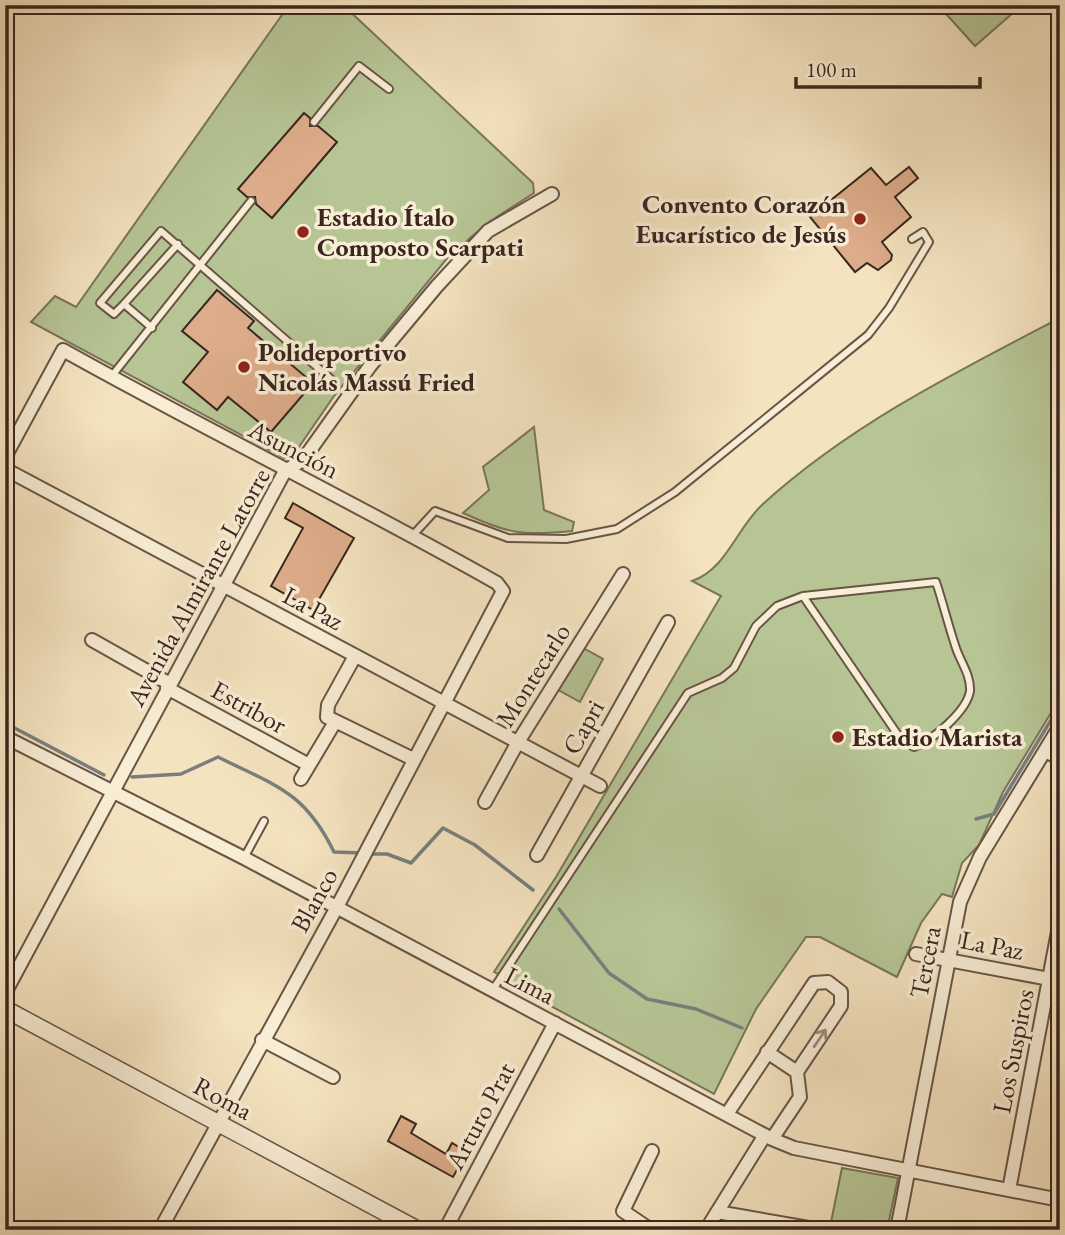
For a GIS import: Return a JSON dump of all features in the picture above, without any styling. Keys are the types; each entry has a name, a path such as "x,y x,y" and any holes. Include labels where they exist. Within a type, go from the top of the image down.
{"street":[{"name":"Avenida Almirante Latorre","path":"5,993 285,471 303,460 370,366 488,230 552,194"},
{"name":"Asunción","path":"5,457 62,350 285,471 413,535 497,583 503,591"},
{"name":"La Paz","path":"5,469 600,786"},
{"name":"Montecarlo","path":"485,802 518,742 623,574"},
{"name":"Blanco","path":"160,1230 337,907 503,591"},
{"name":"Capri","path":"537,855 668,622"},
{"name":"Estribor","path":"92,640 309,765"},
{"path":"301,779 355,656"},
{"path":"330,717 413,759"},
{"name":"Tercera","path":"897,1230 948,960 967,880 1060,726"},
{"name":"Lima","path":"5,737 114,790 794,1148 1060,1200"},
{"path":"1046,751 1060,759"},
{"name":"Los Suspiros","path":"1009,1190 1055,980 1060,921"},
{"name":"La Paz","path":"916,954 1055,980"},
{"path":"706,1230 769,1137 800,1097 797,1072 841,1006 843,999 836,987 828,982 814,983 727,1114"},
{"name":"Roma","path":"5,1009 418,1230"},
{"name":"Arturo Prat","path":"445,1230 555,1023"},
{"path":"262,1040 334,1077"},
{"path":"767,1052 797,1072"},
{"path":"651,1230 623,1211 652,1151"},
{"path":"717,1212 820,1230"}],"lane":[{"path":"314,122 359,66 389,89"},
{"path":"111,377 203,265 251,201"},
{"path":"178,244 114,314 100,303 161,230 178,244 203,265 332,380"},
{"path":"413,535 435,511 508,538 532,540 598,534 631,522 675,492 868,335 889,308 929,242 923,232 912,239"},
{"path":"124,303 152,328"},
{"path":"492,991 688,692 722,678 734,668 756,626 777,606 803,596 936,582 955,647 970,681 970,694 926,743 914,747 900,738 803,596"},
{"path":"244,859 264,821"}],"green space":[{"name":"Estadio Ítalo Composto Scarpati","path":"289,5 343,5 533,183 534,193 489,222 449,256 334,396 292,457 284,458 31,322 55,296 76,307"},
{"path":"938,5 1022,5 975,46"},
{"name":"Estadio Marista","path":"1060,318 1060,698 1003,792 979,845 962,863 952,897 942,894 921,923 897,977 820,937 806,937 756,1009 714,1094 510,984 509,980 494,972 556,877 721,596 692,581 714,568 763,504 831,449 905,402"},
{"path":"534,427 544,510 574,522 572,531 516,532 463,513 489,490 483,467"},
{"path":"576,644 603,659 580,702 553,687"},
{"path":"842,1168 898,1178 887,1230 830,1227"}],"building":[{"path":"304,113 310,118 310,126 318,126 337,142 272,218 256,204 255,197 247,197 238,189"},
{"name":"Convento Corazón Eucarístico de Jesús","path":"909,167 918,178 895,197 911,217 882,242 892,255 891,260 878,270 867,263 855,272 810,217 871,168 886,185"},
{"name":"Polideportivo Nicolás Massú Fried","path":"217,290 254,321 248,328 313,383 271,432 228,397 217,410 183,382 208,352 182,331"},
{"path":"293,503 354,538 313,610 271,586 303,528 285,518"},
{"path":"401,1116 416,1124 411,1133 446,1154 452,1143 467,1152 453,1177 388,1141"}],"waterway":[{"path":"976,819 994,814 1060,705"},
{"path":"5,723 104,775"},
{"path":"132,777 181,774 218,757 286,792 311,816 334,852 362,853"},
{"path":"369,854 387,854 411,863 443,828 475,845 533,890"},
{"path":"559,909 609,973 647,999 696,1009 742,1028"}],"place":[{"name":"Convento Corazón Eucarístico de Jesús","path":"860,219"},
{"name":"Estadio Ítalo Composto Scarpati","path":"303,232"},
{"name":"Polideportivo Nicolás Massú Fried","path":"244,367"},
{"name":"Estadio Marista","path":"838,737"}]}
